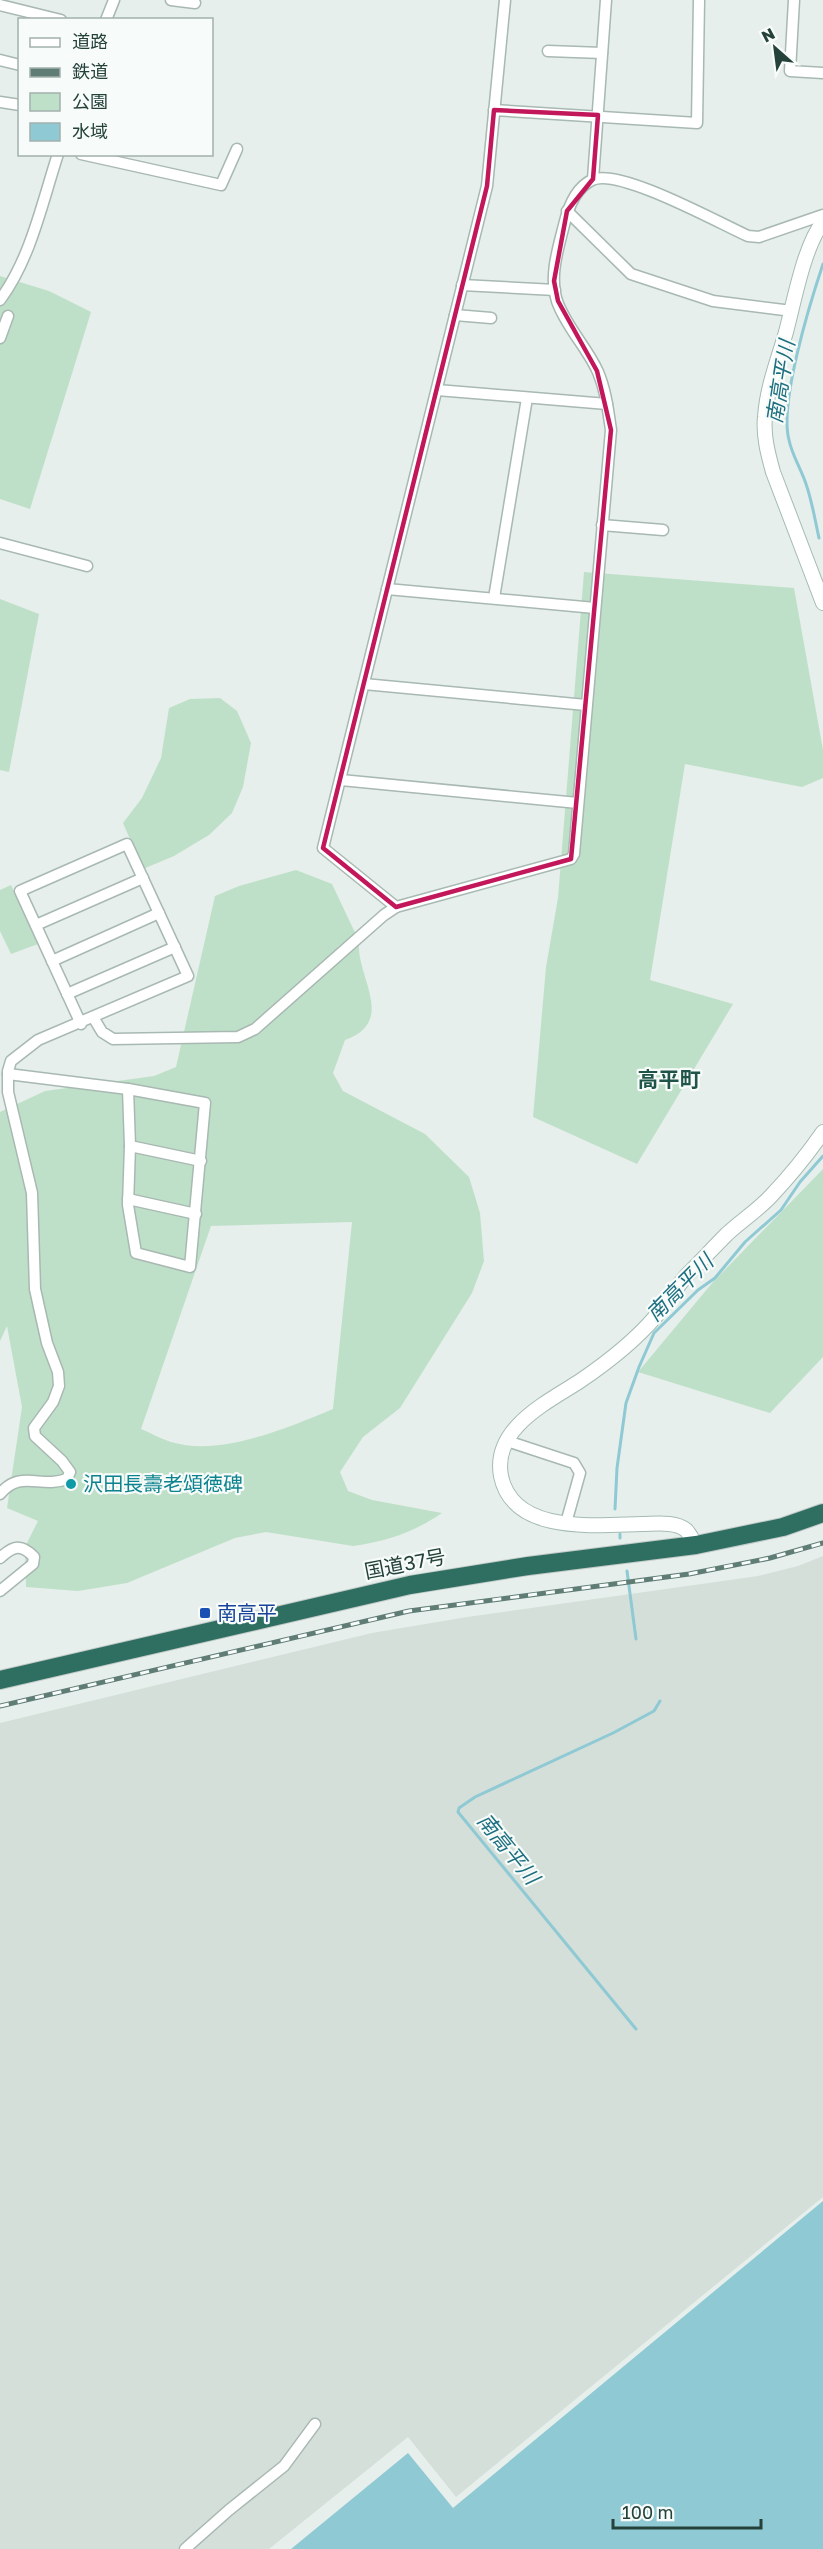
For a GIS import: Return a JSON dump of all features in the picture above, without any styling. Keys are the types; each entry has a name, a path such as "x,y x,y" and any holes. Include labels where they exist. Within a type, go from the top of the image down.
{"highway":[{"name":"国道37号","path":"0,1680 343,1599 442,1579 696,1545 783,1527 823,1513"}],"street":[{"path":"107,18 114,0"},
{"path":"171,0 195,3"},
{"path":"396,907 323,848 487,186 505,0"},
{"path":"593,179 606,0"},
{"path":"494,110 697,123 699,0"},
{"path":"794,0 790,71 823,73"},
{"path":"0,5 53,18"},
{"path":"548,51 602,53"},
{"path":"0,60 18,64"},
{"path":"0,102 18,105"},
{"path":"90,156 221,185 237,150"},
{"path":"0,300 12,283 26,254 57,156"},
{"path":"93,1017 102,1032 113,1039 238,1037 255,1029 384,915 396,907 571,859 574,854 611,430 607,404 597,371 565,316 555,290 555,266 567,211 572,199 593,179 610,177 626,181 748,236 759,237 823,215"},
{"path":"567,211 631,274 713,301 792,311"},
{"path":"823,222 807,257 767,399 764,422 773,472 823,603"},
{"path":"462,285 555,290"},
{"path":"455,315 491,318"},
{"path":"0,338 8,316"},
{"path":"437,390 607,404"},
{"path":"494,598 527,398"},
{"path":"602,525 663,530"},
{"path":"0,543 87,566"},
{"path":"387,589 595,608"},
{"path":"364,684 586,705"},
{"path":"341,780 578,803"},
{"path":"0,1494 8,1484 16,1482 56,1483 67,1479 70,1472 63,1461 35,1436 34,1428 53,1402 59,1386 58,1372 47,1343 35,1289 32,1193 8,1092 11,1061 38,1040 81,1024 188,976 127,844 20,891 81,1024"},
{"path":"36,925 143,878"},
{"path":"52,961 159,913"},
{"path":"67,994 175,947"},
{"path":"8,1074 128,1089 205,1103 190,1268 136,1253 128,1199 130,1146 128,1089"},
{"path":"696,1545 685,1530 669,1524 566,1523 537,1518 522,1510 513,1502 503,1483 500,1468 507,1441 520,1423 604,1365 626,1347 656,1316 685,1277 726,1235 770,1197 800,1165 823,1132"},
{"path":"130,1146 201,1161"},
{"path":"128,1199 196,1214"},
{"path":"507,1441 574,1463 580,1473 566,1523"},
{"path":"0,1558 18,1546 25,1547 34,1557 33,1564 0,1591"},
{"path":"185,2549 284,2466 315,2424"}],"highlighted area":[{"path":"494,110 598,115 593,179 567,211 554,281 558,301 597,371 611,430 571,859 396,907 323,848 487,186"}],"shaded area":[{"path":"823,1556 823,2197 456,2497 408,2437 269,2549 0,2549 0,1723 372,1633 467,1617 758,1576 798,1566"}],"green space":[{"path":"0,276 49,291 91,312 30,509 0,499"},
{"path":"584,572 794,588 823,750 823,778 802,787 685,764 650,980 733,1004 637,1164 533,1117 546,967 558,898"},
{"path":"0,599 39,614 9,772 0,770"},
{"path":"220,698 237,711 251,743 243,787 232,813 209,835 174,856 143,869 123,823 142,798 161,758 169,708 190,699"},
{"path":"296,870 332,884 359,941 359,955 372,1010 369,1021 361,1032 345,1040 333,1073 343,1091 425,1134 469,1177 480,1213 484,1261 472,1293 400,1408 363,1437 340,1472 348,1491 372,1500 442,1513 410,1531 366,1544 353,1546 266,1532 235,1538 127,1583 78,1591 26,1587 25,1547 38,1521 7,1508 22,1407 7,1326 0,1341 0,1112 45,1091 154,1076 176,1067 215,896 239,886","holes":["352,1222 333,1409 275,1432 211,1446 190,1446 171,1442 141,1429 211,1226"]},
{"path":"11,885 38,944 11,954 0,931 0,890"},
{"path":"823,1169 823,1357 770,1413 638,1372 713,1282"}],"water":[{"path":"823,2201 823,2549 291,2549 408,2453 453,2508"}],"waterway":[{"name":"南高平川","path":"819,538 808,490 790,446 787,423 788,402 797,353 823,264"},
{"name":"南高平川","path":"615,1509 617,1468 626,1403 654,1333 698,1290 715,1278 745,1242 781,1210 800,1182 823,1156"},
{"name":"南高平川","path":"627,1571 636,1639"},
{"name":"南高平川","path":"636,2029 458,1812 459,1808 475,1797 613,1733 654,1711 660,1701"}],"railway":[{"path":"0,1706 409,1611 689,1574 770,1558 823,1543"}],"place":[{"name":"沢田長壽老頌徳碑","path":"71,1484"},
{"name":"南高平","path":"205,1613"}],"district":[{"name":"高平町","path":"669,1080"}]}
